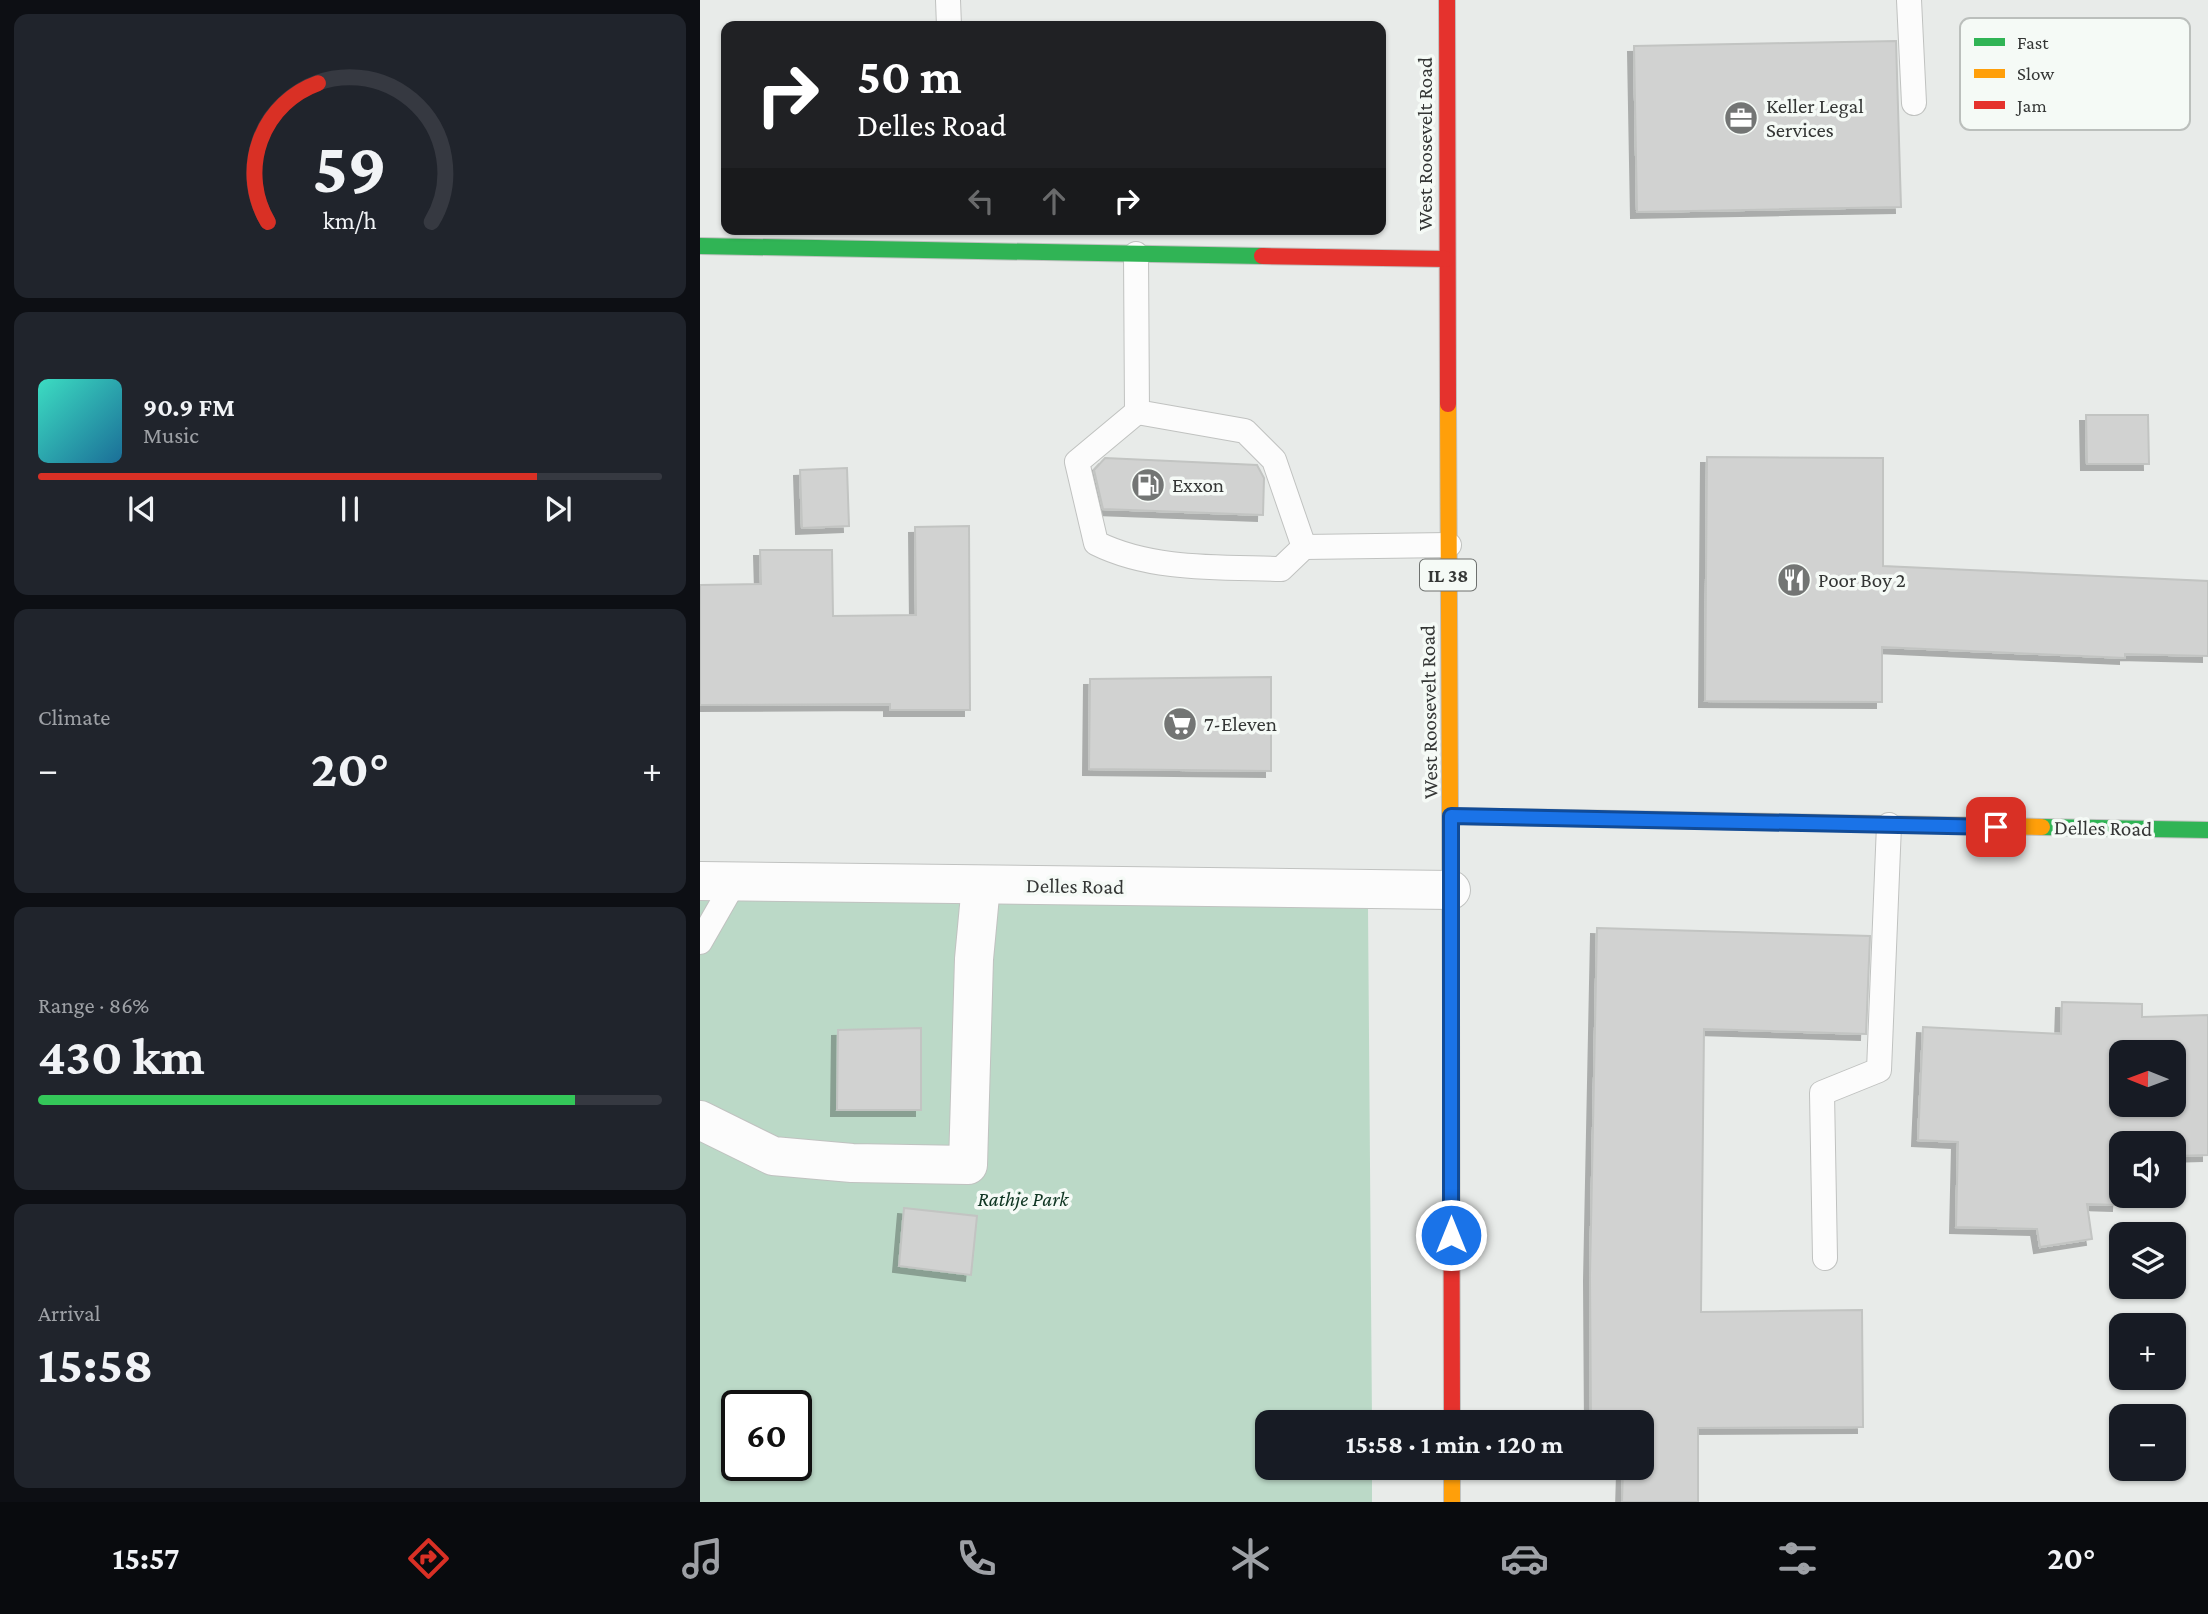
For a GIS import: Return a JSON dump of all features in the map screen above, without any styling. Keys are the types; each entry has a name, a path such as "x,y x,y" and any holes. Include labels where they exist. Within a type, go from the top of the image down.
{"street":[{"name":"West Roosevelt Road","path":"1447,0 1452,1410"},
{"path":"700,246 981,240 1136,254 1446,259"},
{"name":"Delles Road","path":"1451,816 2208,830"},
{"name":"Delles Road","path":"718,881 1451,890"},
{"path":"700,1121 773,1156 852,1163 968,1165 974,959 981,885"},
{"path":"1452,1480 1452,1502"}],"lane":[{"path":"948,0 949,21"},
{"path":"1909,0 1914,103"},
{"path":"1136,254 1138,412"},
{"path":"1304,547 1274,460 1245,431 1138,412 1077,462 1096,543 1110,551 1181,565 1281,569 1304,547 1449,545"},
{"path":"1825,1258 1822,1093 1880,1070 1889,825"},
{"path":"700,942 718,881"}],"green space":[{"name":"Rathje Park","path":"700,892 1368,907 1372,1410 1255,1410 1255,1480 1372,1480 1372,1502 700,1502"}],"building":[{"path":"1896,41 1901,207 1637,212 1634,46"},
{"path":"2086,415 2148,415 2149,464 2087,464"},
{"name":"Poor Boy 2","path":"1707,457 1883,458 1883,566 2208,581 2208,656 2125,654 2125,658 1882,647 1882,702 1705,701"},
{"path":"1105,458 1257,465 1264,478 1263,515 1103,509 1094,470"},
{"path":"847,468 849,526 802,528 800,470"},
{"path":"969,526 970,710 890,710 890,704 700,705 700,585 761,584 760,550 832,550 833,616 916,615 915,527"},
{"name":"7-Eleven","path":"1271,677 1271,771 1089,769 1090,679"},
{"path":"1597,928 1870,936 1866,1034 1704,1029 1701,1312 1862,1310 1863,1427 1698,1428 1698,1502 1622,1502 1623,1480 1654,1480 1654,1410 1591,1410 1590,1275"},
{"path":"2062,1002 2142,1004 2142,1017 2208,1015 2208,1155 2186,1156 2186,1131 2109,1131 2109,1205 2087,1204 2092,1239 2040,1247 2037,1229 1956,1227 1958,1142 1918,1140 1923,1027 2061,1034"},
{"path":"921,1028 921,1110 837,1110 838,1030"},
{"path":"904,1208 977,1216 971,1275 899,1266"}],"traffic: fast":[{"path":"700,246 1262,256"},
{"path":"2042,827 2208,830"}],"traffic: slow":[{"path":"1448,404 1451,1012"},
{"path":"1451,816 2042,827"},
{"path":"1452,1480 1452,1502"}],"traffic: jam":[{"path":"1447,0 1448,404"},
{"path":"1262,256 1446,259"},
{"path":"1451,1012 1452,1410"}],"place":[{"name":"Keller Legal Services","path":"1741,118"},
{"name":"Exxon","path":"1148,485"},
{"name":"Poor Boy 2","path":"1794,580"},
{"name":"7-Eleven","path":"1180,724"}],"route":[{"path":"1451,1235 1451,816 1996,827"}]}
